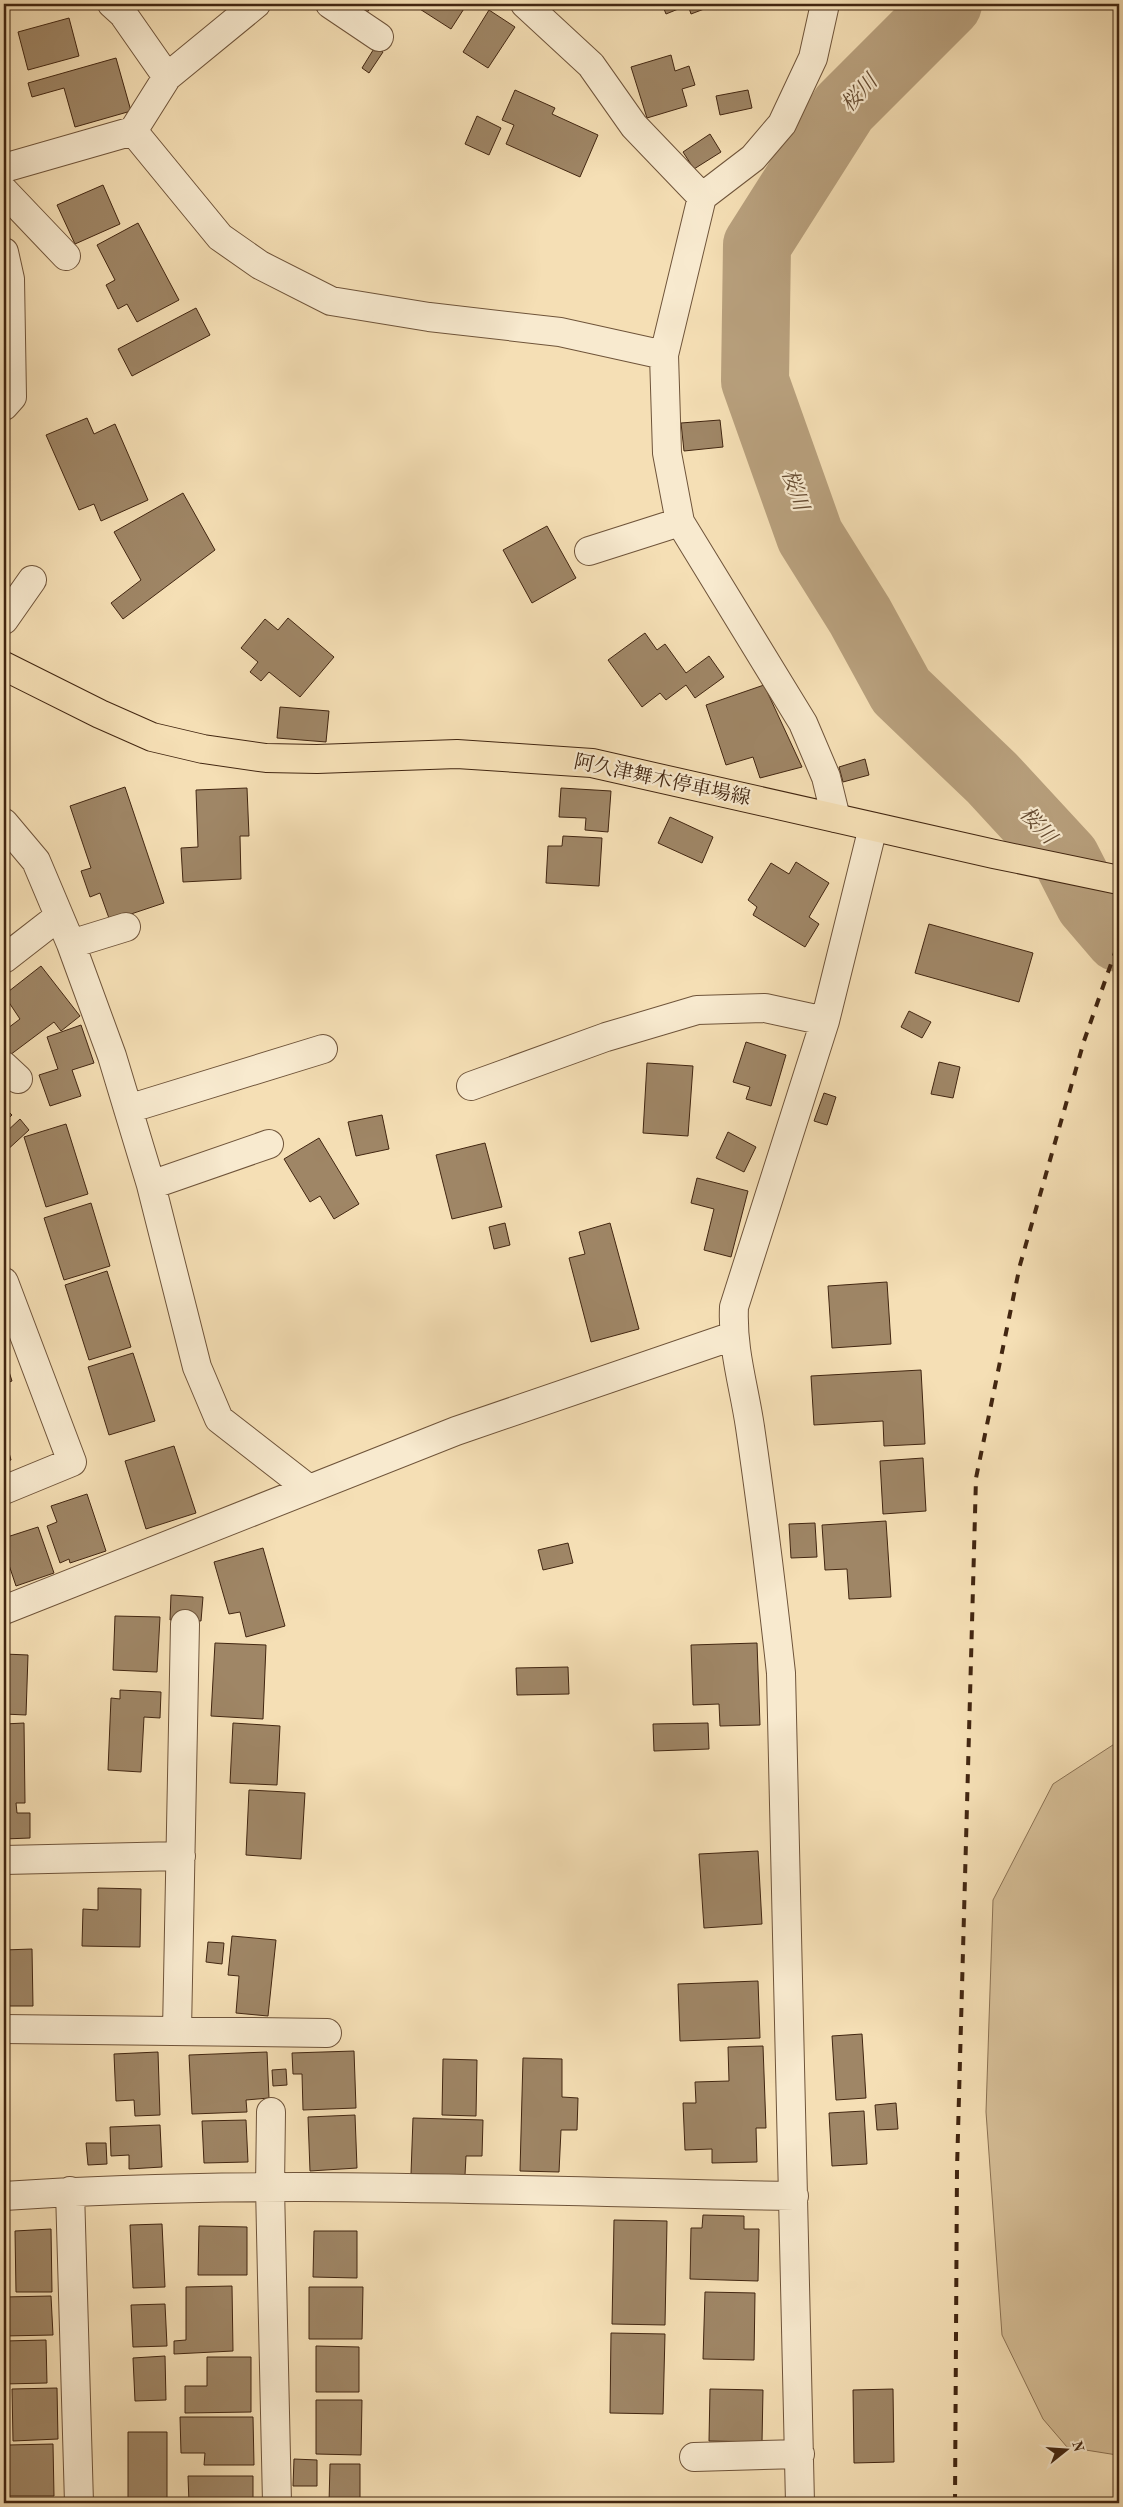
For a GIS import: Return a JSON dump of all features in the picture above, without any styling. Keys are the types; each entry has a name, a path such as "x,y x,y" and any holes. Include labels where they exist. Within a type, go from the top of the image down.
{"main road":[{"name":"阿久津舞木停車場線","path":"4,666 100,714 152,736 203,749 266,758 317,759 457,754 592,763 994,854 1119,880"}],"street":[{"path":"112,4 122,14 167,77"},
{"path":"4,168 133,131 167,77 256,4"},
{"path":"330,4 379,36"},
{"path":"825,4 813,58 782,124 753,158 702,197 664,355 667,453 680,522 802,723 826,777 836,818"},
{"path":"540,9 591,65 634,126 702,197"},
{"path":"133,131 220,237 260,265 331,301 428,317 560,332 664,355"},
{"path":"4,191 66,256"},
{"path":"4,252 10,279 12,397 4,406"},
{"path":"589,551 680,522"},
{"path":"4,620 32,580"},
{"path":"4,822 36,861 71,944 112,1056 151,1185 197,1367 220,1419 309,1489"},
{"path":"800,2503 781,1673 769,1562 750,1426 733,1336 734,1307 825,1021 873,827"},
{"path":"4,959 58,917"},
{"path":"71,944 126,927"},
{"path":"471,1086 606,1037 697,1010 765,1008 825,1021"},
{"path":"128,1109 323,1049"},
{"path":"151,1185 269,1144"},
{"path":"4,1286 72,1462 4,1490"},
{"path":"4,1610 456,1431 733,1336"},
{"path":"177,2031 185,1624"},
{"path":"4,1860 181,1856"},
{"path":"4,2029 327,2033"},
{"path":"271,2112 270,2187 278,2503"},
{"path":"4,2196 70,2191 270,2187 794,2196"},
{"path":"70,2191 79,2503"},
{"path":"694,2457 800,2454"}],"shaded area":[{"path":"1119,1741 1119,2454 1117,2455 1067,2447 1043,2419 1002,2335 986,2112 993,1900 1053,1784"}],"building":[{"path":"351,4 373,4 366,14"},
{"path":"412,4 467,4 451,29"},
{"path":"662,4 711,4 712,6 691,14 688,5 666,14"},
{"path":"489,10 515,27 488,68 463,52"},
{"path":"69,18 79,56 28,70 18,32"},
{"path":"375,47 383,52 369,73 362,68"},
{"path":"671,55 675,71 689,66 695,85 682,89 687,106 647,118 631,67"},
{"path":"116,58 131,111 75,127 64,88 32,97 28,83"},
{"path":"515,90 555,108 552,114 598,135 580,177 506,144 514,125 502,120"},
{"path":"748,90 752,108 720,115 716,96"},
{"path":"477,116 501,128 489,155 465,144"},
{"path":"710,134 721,152 694,169 683,152"},
{"path":"103,185 120,224 75,244 57,205"},
{"path":"138,223 179,300 137,322 127,304 118,309 106,285 115,280 97,245"},
{"path":"196,308 210,335 132,376 118,349"},
{"path":"87,418 94,434 115,424 148,500 101,521 94,504 79,510 46,435"},
{"path":"720,420 723,447 684,451 681,423"},
{"path":"183,493 215,550 123,619 111,603 141,580 114,532"},
{"path":"547,526 576,578 532,603 503,550"},
{"path":"288,618 334,657 300,697 269,672 261,681 250,672 258,662 241,648 265,619 278,630"},
{"path":"645,633 657,650 665,644 686,673 709,656 724,677 695,698 686,685 666,700 660,693 642,707 608,660"},
{"path":"764,685 802,767 760,778 753,757 726,765 706,705"},
{"path":"280,707 329,711 326,742 277,738"},
{"path":"865,759 869,775 843,782 839,767"},
{"path":"125,787 164,903 110,921 100,893 90,897 81,871 91,868 70,806"},
{"path":"247,788 249,836 240,836 241,879 183,882 181,848 198,847 196,790"},
{"path":"561,788 611,791 608,832 585,830 586,818 559,817"},
{"path":"670,817 713,837 702,863 658,843"},
{"path":"563,836 602,838 599,886 546,883 548,846 562,846"},
{"path":"796,862 829,883 809,917 819,924 805,947 753,915 757,907 748,900 771,863 789,874"},
{"path":"929,924 1033,953 1019,1002 915,973"},
{"path":"41,966 80,1016 61,1031 54,1022 10,1055 4,1047 4,1031 20,1019 4,995"},
{"path":"909,1011 931,1022 922,1038 901,1027"},
{"path":"81,1025 94,1063 72,1070 81,1096 50,1106 39,1075 58,1069 47,1037"},
{"path":"746,1042 786,1055 771,1106 746,1099 750,1087 733,1082"},
{"path":"939,1062 960,1067 953,1098 931,1094"},
{"path":"647,1063 693,1066 688,1136 643,1133"},
{"path":"824,1093 836,1097 827,1125 814,1121"},
{"path":"4,1107 12,1115 4,1123"},
{"path":"382,1115 389,1149 356,1156 348,1122"},
{"path":"20,1119 29,1130 4,1153 4,1134"},
{"path":"66,1124 88,1194 46,1207 24,1137"},
{"path":"728,1132 756,1147 744,1172 716,1158"},
{"path":"319,1138 359,1204 334,1219 320,1196 310,1202 284,1159"},
{"path":"485,1143 502,1207 452,1219 436,1155"},
{"path":"697,1178 748,1191 731,1257 704,1250 714,1209 691,1203"},
{"path":"91,1203 110,1266 64,1280 44,1218"},
{"path":"505,1223 510,1245 494,1249 489,1227"},
{"path":"610,1223 639,1329 591,1342 569,1258 585,1254 579,1232"},
{"path":"107,1271 131,1347 89,1360 65,1285"},
{"path":"887,1282 891,1344 832,1348 828,1286"},
{"path":"133,1353 155,1421 109,1435 88,1367"},
{"path":"4,1356 12,1381 4,1384"},
{"path":"921,1370 925,1444 884,1446 883,1421 814,1425 811,1376"},
{"path":"4,1434 11,1460 4,1462"},
{"path":"174,1446 196,1513 146,1529 125,1461"},
{"path":"923,1458 926,1511 883,1514 880,1461"},
{"path":"87,1494 106,1551 70,1563 69,1559 60,1563 47,1526 57,1522 51,1506"},
{"path":"886,1521 891,1597 849,1599 847,1569 825,1570 822,1525"},
{"path":"815,1523 817,1557 791,1558 789,1524"},
{"path":"38,1527 54,1573 16,1586 4,1550 4,1538"},
{"path":"568,1543 573,1563 543,1570 538,1550"},
{"path":"263,1548 285,1626 246,1637 240,1612 229,1614 214,1562"},
{"path":"171,1595 203,1597 201,1621 170,1620"},
{"path":"115,1616 160,1617 157,1672 113,1670"},
{"path":"215,1643 266,1645 263,1719 211,1716"},
{"path":"757,1643 760,1725 720,1726 719,1704 693,1705 691,1645"},
{"path":"4,1654 28,1655 26,1715 4,1714"},
{"path":"568,1667 569,1694 517,1695 516,1668"},
{"path":"120,1690 161,1692 160,1718 144,1717 141,1772 108,1770 111,1698 120,1699"},
{"path":"24,1723 25,1803 16,1803 17,1813 30,1813 30,1838 4,1839 4,1724"},
{"path":"233,1723 280,1726 277,1785 230,1783"},
{"path":"708,1723 709,1749 654,1751 653,1724"},
{"path":"249,1790 305,1793 301,1859 246,1855"},
{"path":"758,1851 762,1924 704,1928 699,1854"},
{"path":"98,1888 141,1889 140,1947 82,1946 83,1909 98,1910"},
{"path":"232,1936 276,1940 268,2016 236,2013 239,1976 228,1975"},
{"path":"208,1942 224,1943 222,1964 206,1962"},
{"path":"32,1949 33,2006 4,2006 4,1950"},
{"path":"758,1981 760,2038 680,2041 678,1984"},
{"path":"862,2034 866,2098 836,2100 832,2036"},
{"path":"763,2046 766,2128 756,2128 757,2162 712,2163 712,2149 685,2150 683,2103 696,2103 695,2082 729,2081 728,2047"},
{"path":"354,2051 356,2108 303,2110 302,2074 293,2074 292,2053"},
{"path":"158,2052 160,2115 135,2116 134,2100 116,2101 114,2054"},
{"path":"267,2052 269,2098 246,2100 247,2112 192,2114 189,2055"},
{"path":"523,2058 562,2059 562,2097 578,2098 577,2130 561,2130 559,2172 520,2171"},
{"path":"443,2059 477,2060 476,2116 442,2115"},
{"path":"286,2069 287,2085 273,2086 272,2070"},
{"path":"896,2103 898,2129 877,2130 875,2105"},
{"path":"864,2111 867,2164 832,2166 829,2113"},
{"path":"355,2115 357,2168 310,2171 308,2117"},
{"path":"413,2118 483,2120 482,2156 466,2156 465,2175 411,2174"},
{"path":"246,2120 248,2162 204,2163 202,2121"},
{"path":"160,2125 162,2167 129,2169 129,2155 111,2156 110,2127"},
{"path":"86,2143 106,2143 107,2164 88,2165"},
{"path":"703,2215 744,2216 744,2229 759,2229 758,2281 690,2279 691,2228 702,2228"},
{"path":"614,2220 667,2221 665,2325 612,2324"},
{"path":"162,2224 165,2287 133,2288 130,2225"},
{"path":"199,2226 247,2227 247,2275 198,2275"},
{"path":"51,2229 52,2292 16,2292 15,2231"},
{"path":"314,2231 357,2231 357,2278 313,2277"},
{"path":"232,2286 233,2351 174,2354 174,2341 186,2340 186,2287"},
{"path":"309,2287 363,2287 362,2339 309,2339"},
{"path":"705,2292 755,2293 754,2360 703,2359"},
{"path":"51,2296 53,2335 4,2336 4,2297"},
{"path":"165,2304 167,2346 133,2347 131,2305"},
{"path":"611,2333 665,2334 663,2414 610,2413"},
{"path":"46,2340 47,2383 4,2384 4,2341"},
{"path":"316,2346 359,2347 359,2392 316,2392"},
{"path":"165,2356 166,2400 135,2401 133,2358"},
{"path":"207,2357 251,2357 251,2412 185,2413 185,2386 207,2386"},
{"path":"57,2388 58,2439 13,2441 12,2389"},
{"path":"710,2389 763,2390 762,2442 709,2441"},
{"path":"893,2389 894,2462 854,2463 853,2390"},
{"path":"316,2400 362,2400 361,2455 316,2454"},
{"path":"180,2417 253,2417 254,2465 204,2465 205,2453 181,2453"},
{"path":"128,2432 167,2432 167,2503 128,2503"},
{"path":"53,2444 54,2496 9,2496 8,2445"},
{"path":"294,2459 317,2460 317,2486 293,2486"},
{"path":"330,2464 360,2464 360,2503 329,2503"},
{"path":"188,2476 253,2476 253,2503 189,2503"}],"waterway":[{"name":"桜川","path":"948,4 844,108 757,245 755,381 810,536 860,616 901,691 992,778 1066,858 1089,903 1119,938"}],"railway":[{"path":"955,2503 957,2169 976,1478 1020,1265 1084,1041 1119,941"}]}
